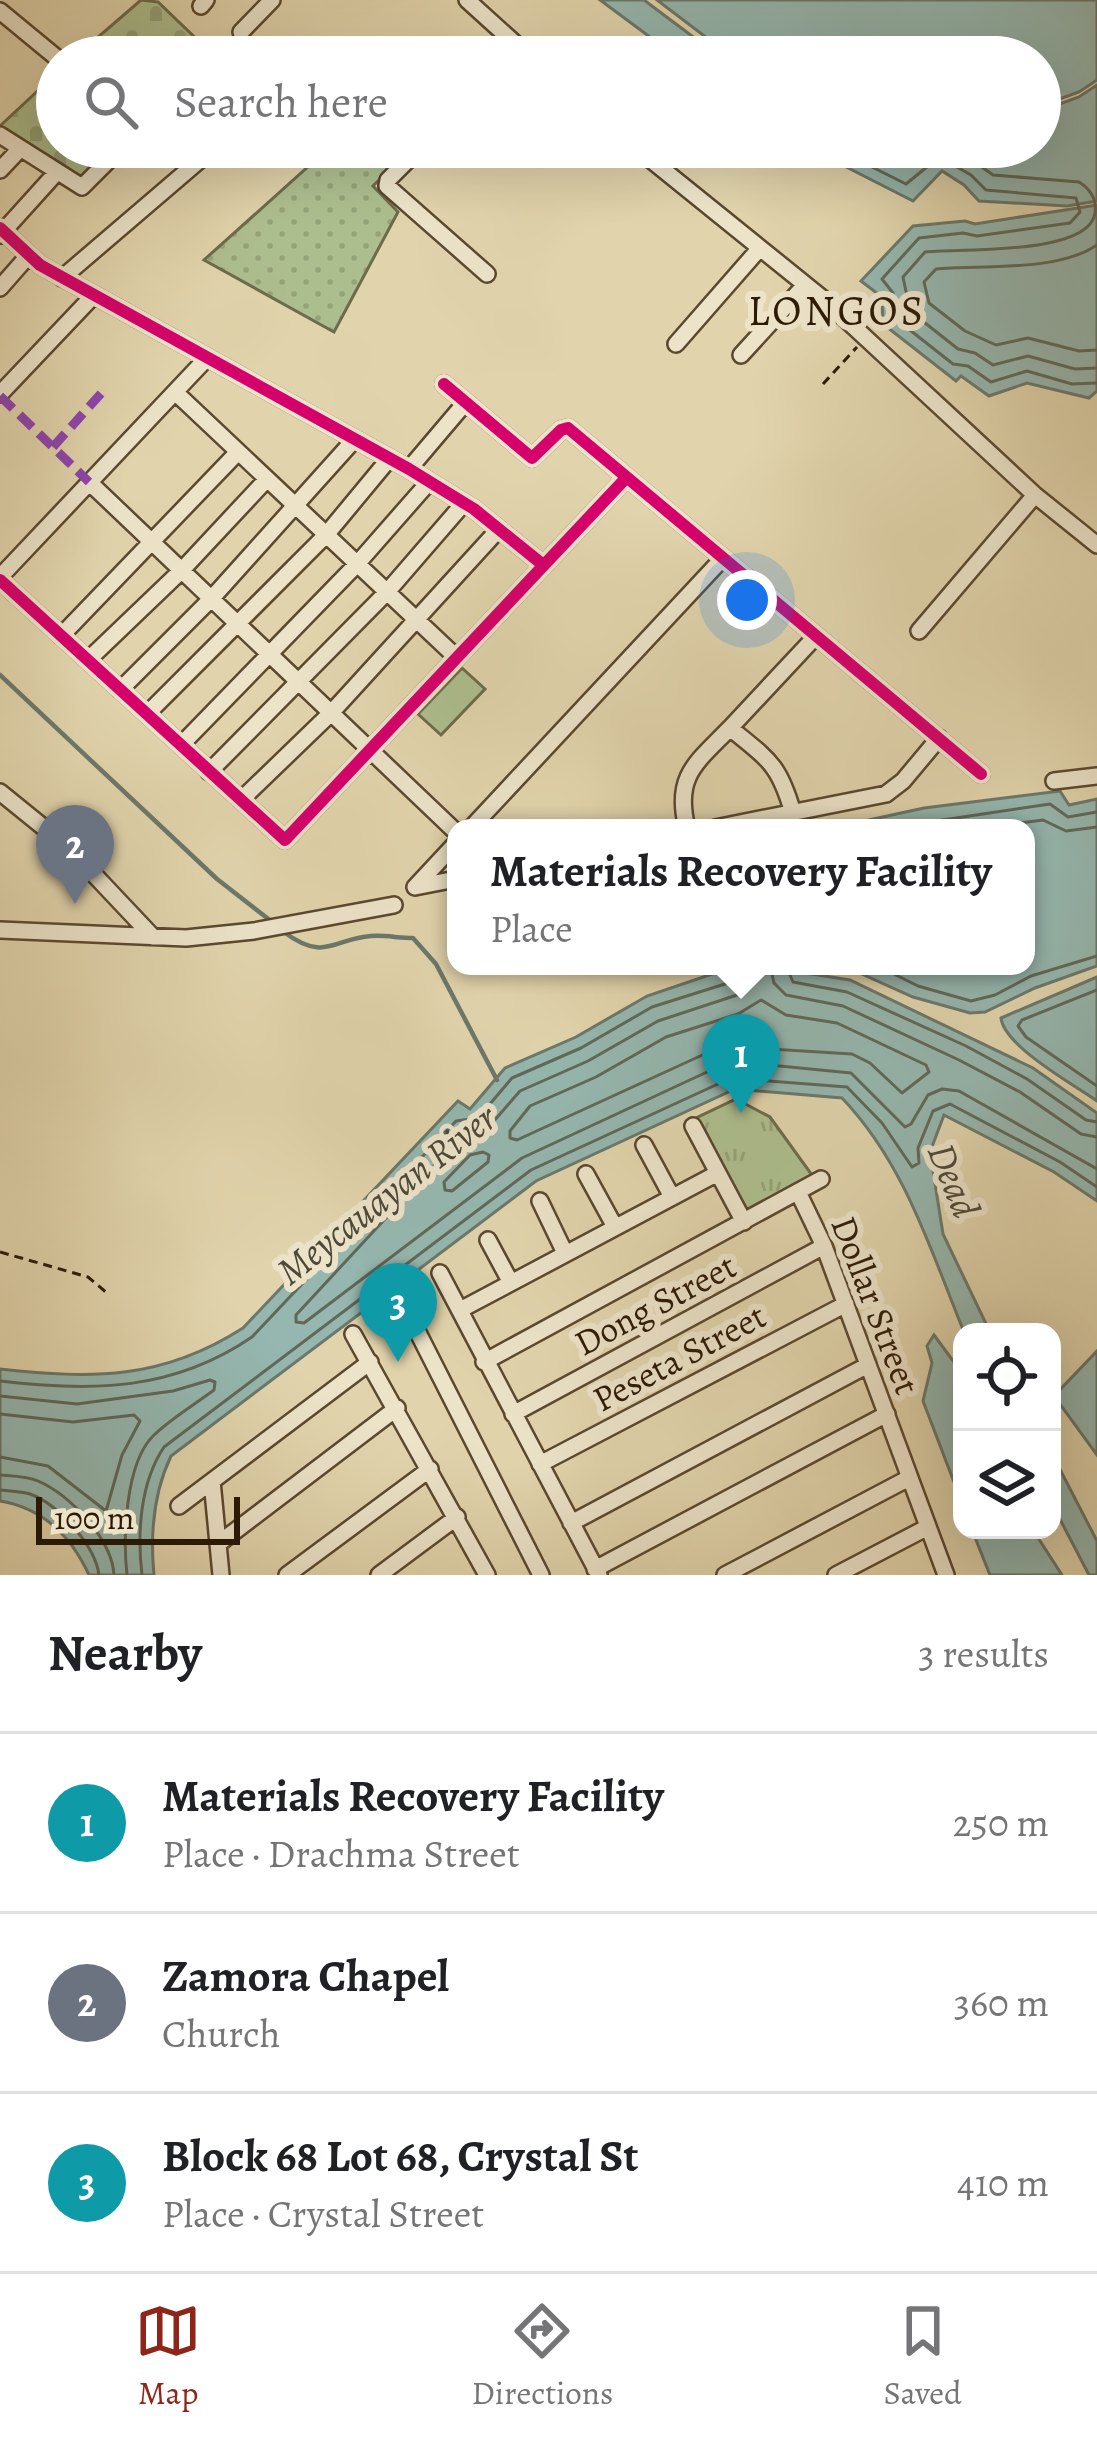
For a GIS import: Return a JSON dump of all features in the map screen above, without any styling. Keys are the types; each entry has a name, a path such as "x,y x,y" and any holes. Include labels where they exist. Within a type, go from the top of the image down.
{"street":[{"path":"241,32 272,0"},
{"path":"467,0 503,36"},
{"path":"0,11 36,40"},
{"path":"0,135 36,160"},
{"path":"0,170 19,150"},
{"path":"49,168 82,188 102,168"},
{"path":"62,278 190,168"},
{"path":"400,168 387,186 488,274"},
{"path":"661,168 867,337 1035,495 1097,545"},
{"path":"56,172 1,231 28,256 409,469 464,503 542,564"},
{"path":"676,344 760,248"},
{"path":"0,289 28,256"},
{"path":"741,356 805,285"},
{"path":"0,394 94,296"},
{"path":"207,358 0,579 285,840 626,478"},
{"path":"444,384 532,458 568,428 982,774"},
{"path":"175,392 455,656"},
{"path":"409,469 465,403"},
{"path":"120,690 212,598 354,440"},
{"path":"61,636 238,452"},
{"path":"147,714 326,535 389,459"},
{"path":"88,660 267,479"},
{"path":"89,482 447,823"},
{"path":"181,745 357,564 429,482"},
{"path":"919,632 1035,495"},
{"path":"209,772 387,592 464,503"},
{"path":"241,800 332,713 499,529"},
{"path":"479,819 723,558"},
{"path":"685,819 681,806 686,777 816,636"},
{"path":"730,728 771,761 782,776 793,813"},
{"path":"762,819 886,794 939,738"},
{"path":"1054,781 1097,776"},
{"path":"0,792 69,848 153,937"},
{"path":"447,852 414,885 447,881"},
{"path":"0,930 153,937 254,932 394,905"},
{"path":"694,1126 745,1222"},
{"path":"644,1145 672,1197"},
{"path":"460,1310 718,1173"},
{"path":"586,1174 615,1227"},
{"path":"484,1362 821,1179"},
{"name":"Dollar Street","path":"798,1192 824,1246 946,1575"},
{"path":"540,1201 565,1253"},
{"path":"488,1240 510,1281"},
{"name":"Dong Street","path":"513,1414 824,1246"},
{"path":"440,1273 597,1572 886,1414"},
{"name":"Peseta Street","path":"540,1464 846,1304"},
{"path":"406,1309 541,1575"},
{"path":"353,1334 487,1575"},
{"path":"179,1506 370,1362"},
{"path":"571,1522 868,1365"},
{"path":"218,1544 397,1408"},
{"path":"287,1575 430,1469"},
{"path":"725,1575 909,1478"},
{"path":"212,1481 221,1575"},
{"path":"379,1575 457,1517"},
{"path":"836,1575 928,1527"}],"path":[{"path":"823,384 867,337"},
{"path":"0,1252 88,1277 107,1293"}],"green space":[{"path":"141,0 158,2 193,36 99,36"},
{"path":"36,93 36,151 0,126"},
{"path":"61,168 100,168 84,184"},
{"path":"307,168 391,168 373,186 398,212 334,332 204,260"},
{"path":"462,668 485,689 441,735 418,714"},
{"path":"736,1099 770,1117 812,1175 746,1214 696,1118"}],"water":[{"path":"600,0 644,0 692,36 649,36"},
{"path":"657,0 1097,0 1097,80 1061,98 1061,36 704,36"},
{"path":"1097,85 1097,201 1067,206 979,201 942,171 913,201 848,168 1061,168 1061,103"},
{"path":"1097,205 1097,391 1089,398 1027,383 989,396 961,376 956,381 883,324 882,297 861,281 913,226 975,224"},
{"path":"1060,791 1069,805 1097,799 1097,966 985,1012 970,1013 913,997 864,975 1035,975 1035,819 873,819"},
{"name":"Meycauayan River","path":"709,975 818,975 850,980 1033,1068 1097,1113 1097,1201 1054,1172 944,1115 930,1152 943,1234 986,1323 960,1323 899,1179 842,1098 735,1089 536,1181 171,1456 154,1514 154,1575 89,1575 54,1526 29,1510 0,1501 0,1369 126,1372 184,1358 243,1328 458,1101 470,1109 505,1068 576,1037 647,996"},
{"path":"1097,977 1097,1101 1026,1052 1001,1018"},
{"path":"934,1335 953,1361 953,1479 923,1401 932,1363 927,1346"},
{"path":"1097,1351 1097,1455 1061,1406 1061,1389"},
{"path":"1061,1471 1097,1541 1097,1575 1089,1575 1061,1521"},
{"path":"976,1539 1039,1539 1062,1575 990,1575"}],"waterway":[{"path":"0,675 217,879 271,921"},
{"path":"284,932 320,947 371,936 413,938 436,964 497,1080"}],"marked path":[{"path":"53,447 105,389"},
{"path":"0,396 89,482"}],"cycle path":[{"path":"0,228 40,265 474,509 542,564"},
{"path":"444,384 532,458 568,428 981,774"},
{"path":"0,580 285,840 626,478"}],"place":[{"name":"Zamora Chapel","path":"75,904"},
{"name":"Materials Recovery Facility","path":"741,1113"},
{"name":"Block 68 Lot 68, Crystal St","path":"398,1362"}],"district":[{"name":"LONGOS","path":"837,310"}],"water label":[{"name":"Dead","path":"954,1180"}]}
